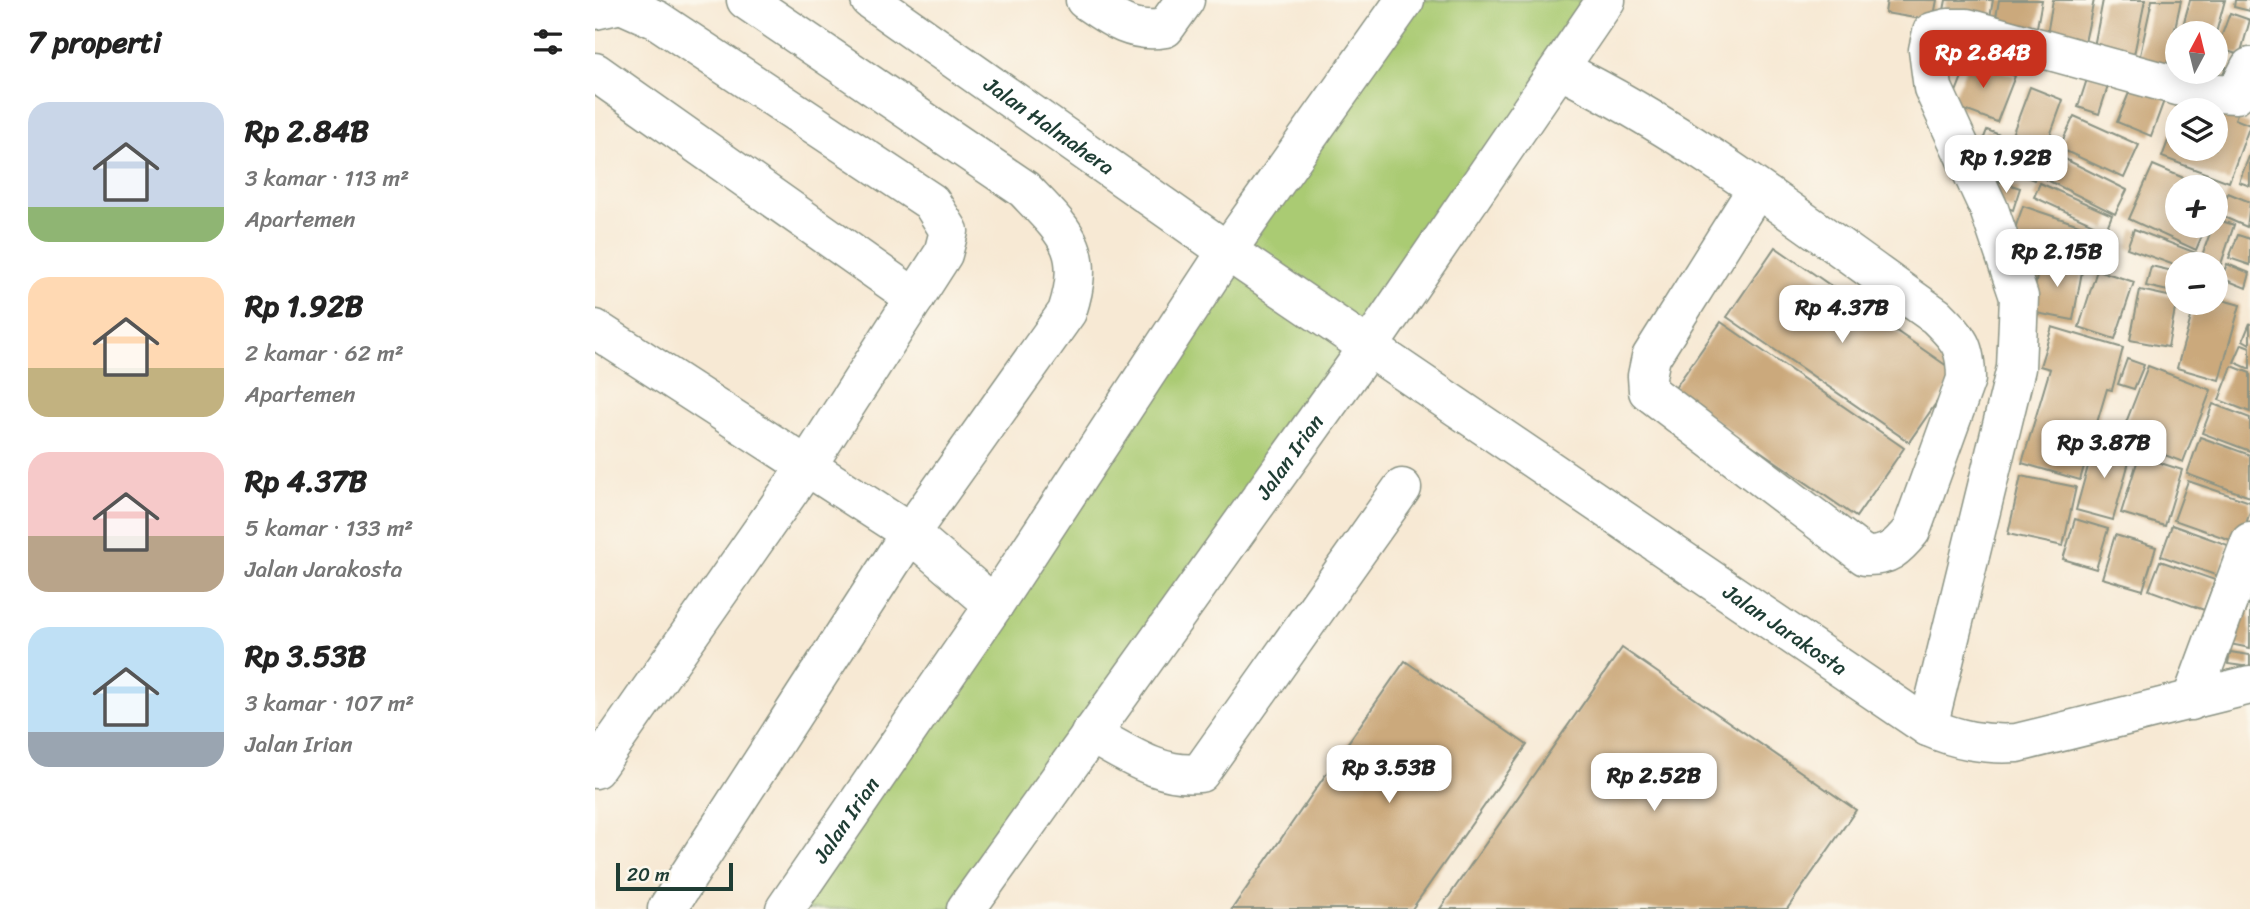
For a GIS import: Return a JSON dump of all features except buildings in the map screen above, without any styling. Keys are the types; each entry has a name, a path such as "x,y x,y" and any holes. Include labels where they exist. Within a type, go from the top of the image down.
{"street":[{"path":"667,909 910,533 1067,312 1077,282 1076,261 1060,227 1024,189 746,0"},
{"name":"Jalan Halmahera","path":"870,0 1227,251 1370,345"},
{"path":"1085,0 1118,23 1153,30 1165,28 1185,0"},
{"name":"Jalan Irian","path":"785,909 994,604 1227,251 1405,0"},
{"name":"Jalan Irian","path":"966,909 1370,345 1561,70 1606,0"},
{"path":"595,10 621,4 657,20 931,202 949,231 943,254 807,466 595,769"},
{"path":"1928,727 2016,368 2019,328 2019,297 1989,209 1933,88 1928,50 1932,32 1948,28 1967,28 2199,92 2237,94 2250,67"},
{"path":"1561,70 1619,98 1756,190 1937,316 1961,341 1966,379 1911,531 1898,547 1882,557 1865,556 1648,391 1647,376 1651,357 1756,190"},
{"path":"595,72 915,298"},
{"path":"595,329 910,533 994,604"},
{"name":"Jalan Jarakosta","path":"1370,345 1928,727 1958,740 1992,744 2017,743 2250,685"},
{"path":"1090,734 1161,772 1182,775 1200,772 1402,488"},
{"path":"2190,701 2250,542"}],"green space":[{"path":"1405,0 1606,0 966,909 784,909"}]}
